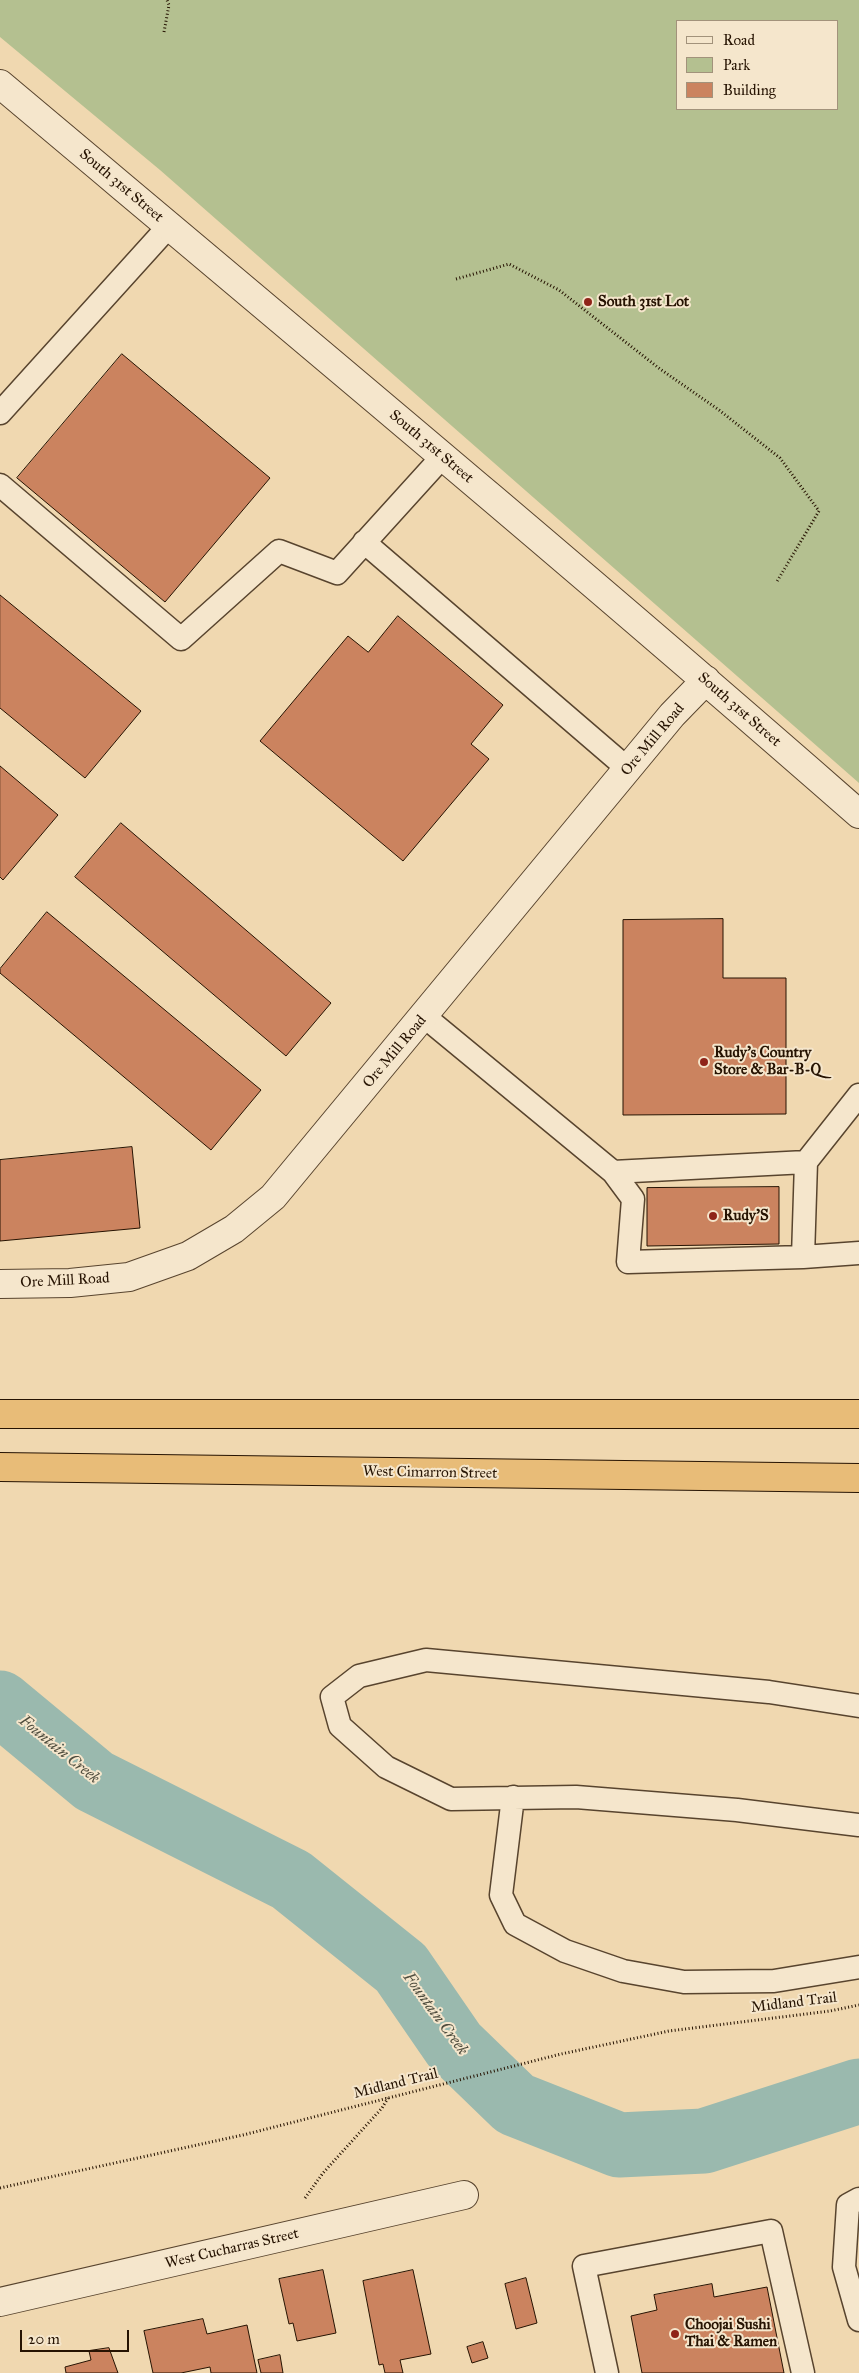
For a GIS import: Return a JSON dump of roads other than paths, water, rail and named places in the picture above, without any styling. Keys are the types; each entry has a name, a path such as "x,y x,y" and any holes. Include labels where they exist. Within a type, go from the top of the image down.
{"highway":[{"path":"0,1414 859,1414"},
{"name":"West Cimarron Street","path":"0,1467 859,1478"}],"street":[{"name":"South 31st Street","path":"0,84 706,680 859,814"},
{"name":"Ore Mill Road","path":"0,1284 70,1284 129,1277 188,1256 234,1229 273,1197 425,1017 672,716 706,680"},
{"name":"West Cucharras Street","path":"0,2302 464,2195"}],"lane":[{"path":"0,413 169,226"},
{"path":"0,485 180,639 279,551 337,572 442,456"},
{"path":"364,542 628,769"},
{"path":"425,1017 613,1172 633,1199 628,1262 803,1257 859,1253"},
{"path":"803,1257 806,1162 859,1095"},
{"path":"613,1172 806,1162"},
{"path":"859,1706 769,1692 426,1660 359,1676 332,1697 340,1726 386,1767 451,1799 576,1797 718,1808 859,1825"},
{"path":"513,1797 501,1894 515,1924 565,1951 623,1971 684,1982 774,1981 859,1967"},
{"path":"859,2199 848,2205 844,2267 859,2320"},
{"path":"607,2373 584,2266 771,2231 803,2373"}],"waterway":[{"name":"Fountain Creek","path":"0,1703 94,1781 291,1880 401,1968 454,2045 515,2104 619,2145 704,2141 859,2091"}],"place":[{"name":"South 31st Lot","path":"588,302"},
{"name":"Rudy's Country Store & Bar-B-Q","path":"704,1062"},
{"name":"Rudy'S","path":"713,1216"},
{"name":"Choojai Sushi Thai & Ramen","path":"675,2334"}]}
